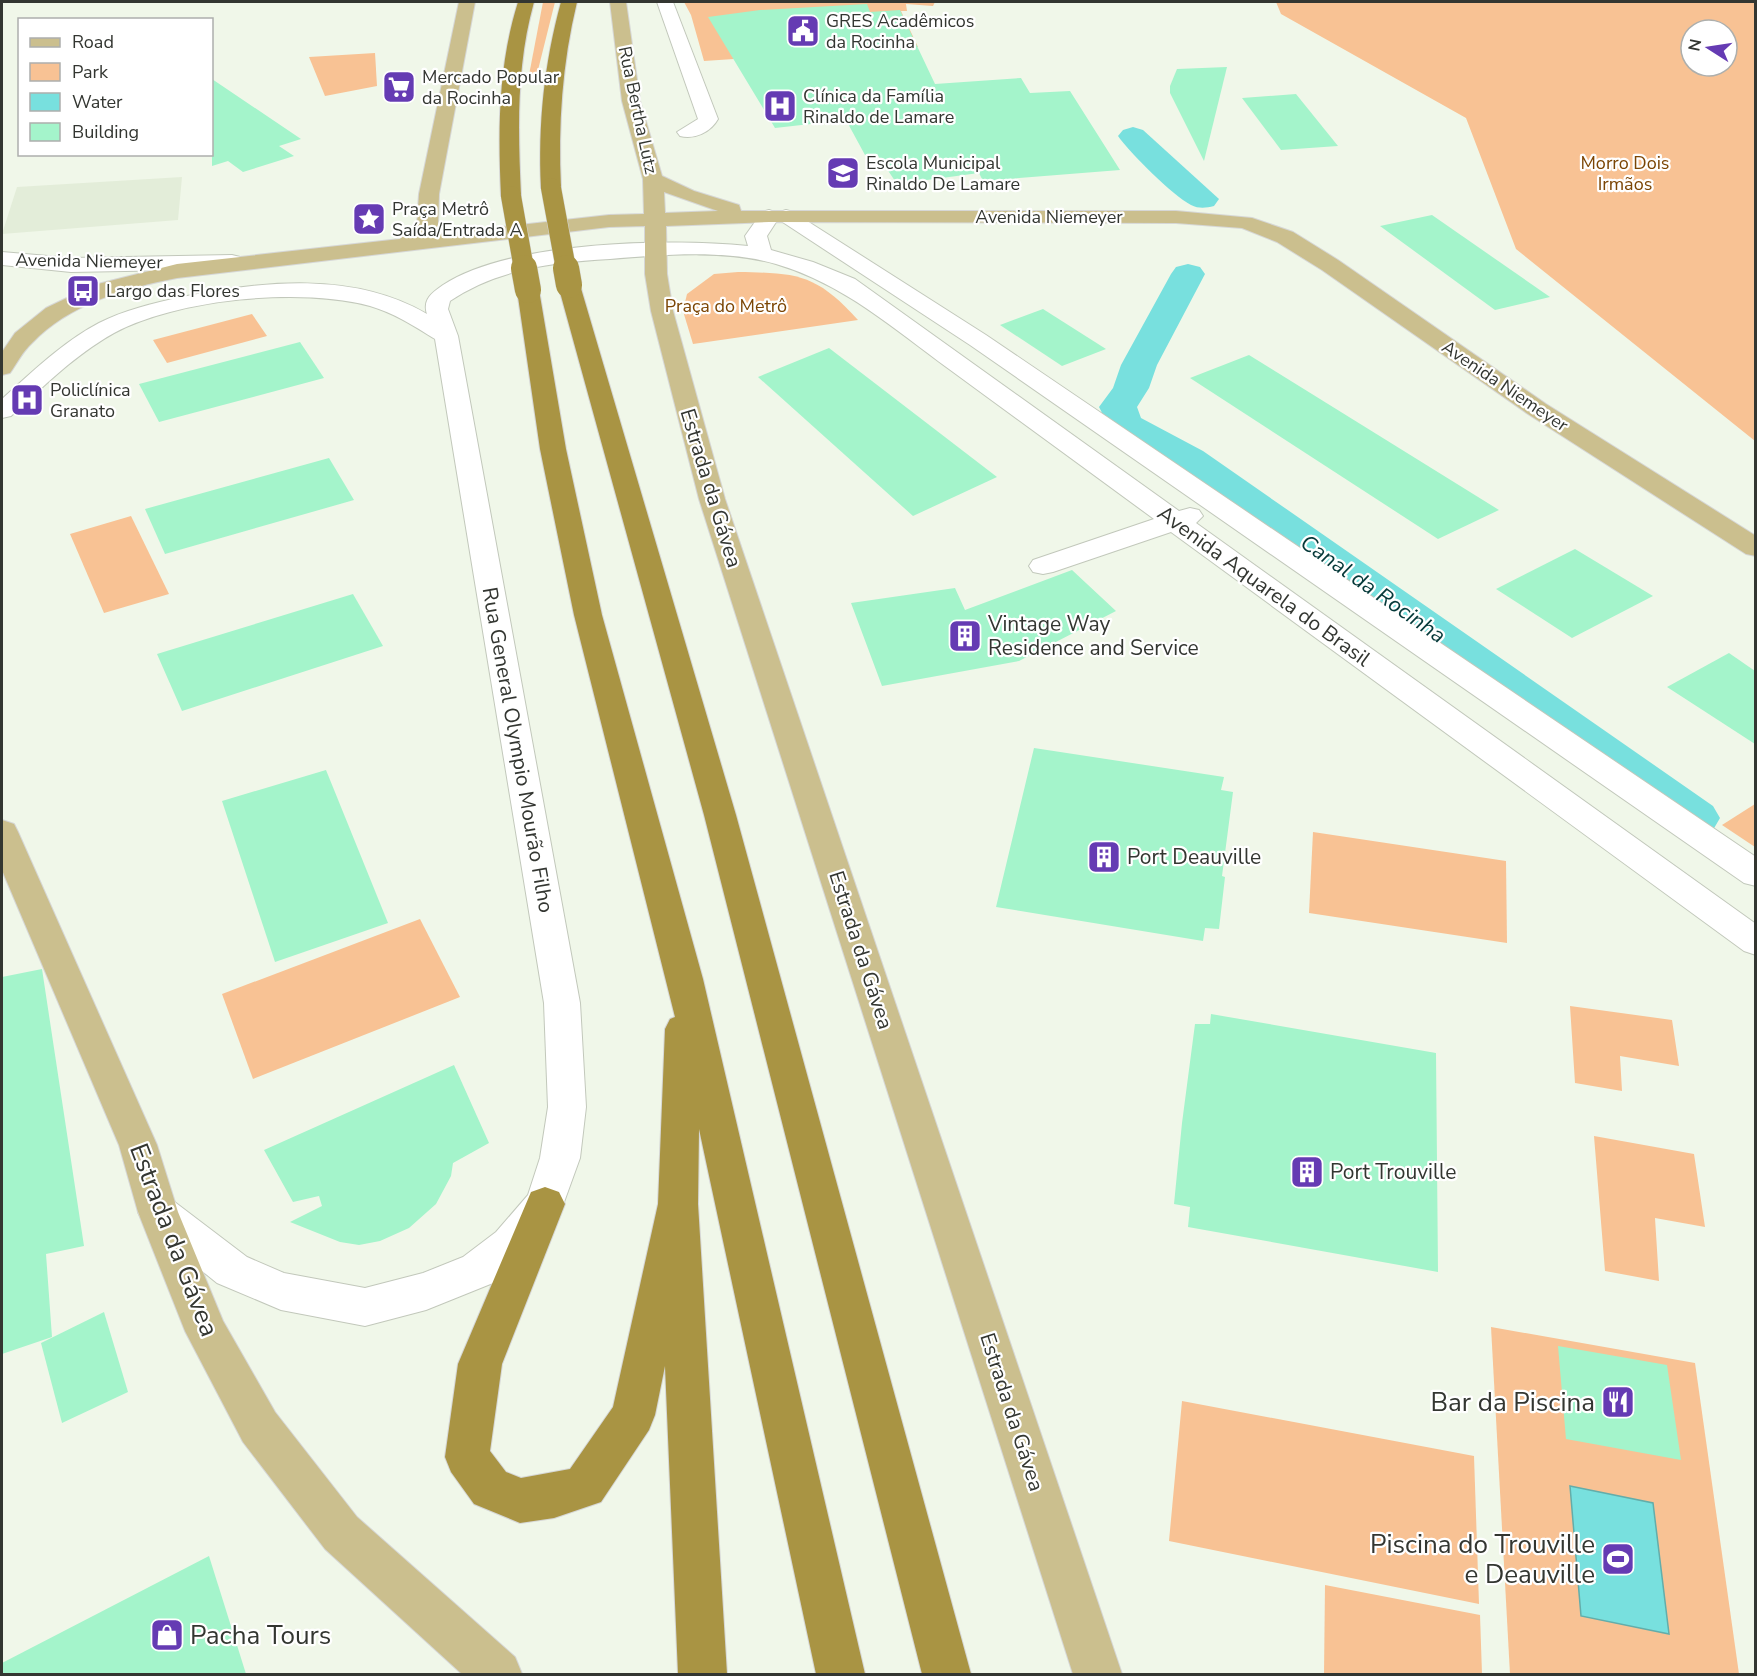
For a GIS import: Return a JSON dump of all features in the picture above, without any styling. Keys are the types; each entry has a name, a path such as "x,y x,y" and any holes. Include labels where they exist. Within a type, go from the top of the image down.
{"highway":[{"path":"526,2 516,42 508,95 511,196 553,448 588,615 685,979 841,1674"},
{"path":"569,2 559,37 551,92 548,137 551,188 568,285 720,815 947,1674"},
{"path":"685,979 678,1204 703,1674"},
{"path":"545,1204 480,1364 467,1457 490,1488 520,1501 554,1496 585,1486 633,1415 678,1204"}],"main road":[{"path":"408,243 427,226 429,194 467,2"},
{"name":"Rua Bertha Lutz","path":"618,2 632,101 653,179 656,220"},
{"path":"653,179 701,200 771,216"},
{"name":"Avenida Niemeyer","path":"2,368 23,338 54,313 102,290 166,273 408,243 591,222 771,216 1176,217 1245,222 1261,226 1330,265 1537,409 1755,548"},
{"name":"Estrada da Gávea","path":"656,220 656,274 662,311 712,499 1098,1674"},
{"name":"Estrada da Gávea","path":"2,832 138,1145 158,1212 206,1331 259,1427 341,1533 498,1674"}],"street":[{"path":"665,2 708,119 705,125 687,132"},
{"path":"760,254 756,236 771,216"},
{"name":"Avenida Aquarela do Brasil","path":"771,216 978,340 1755,874"},
{"name":"Avenida Aquarela do Brasil","path":"446,336 437,309 439,298 449,288 479,273 535,261 657,250 760,254 814,269 847,284 1755,942"},
{"name":"Avenida Niemeyer","path":"2,259 71,264 249,262"},
{"path":"2,411 63,358 107,328 168,307 225,294 286,288 338,293 400,309 446,336"},
{"name":"Rua General Olympio Mourão Filho","path":"158,1212 232,1269 280,1290 365,1306 426,1291 478,1270 510,1245 545,1204 560,1158 567,1107 562,1004 446,336"},
{"path":"1043,566 1220,507"}],"shaded area":[{"path":"182,177 178,220 2,234 17,187"}],"green space":[{"path":"543,2 555,2 537,74 529,75"},
{"name":"GRES Acadêmicos da Rocinha","path":"684,2 935,2 933,6 906,4 907,11 901,11 918,47 704,61 691,15"},
{"name":"Morro Dois Irmãos","path":"1276,2 1755,2 1755,441 1516,249 1466,118 1281,14"},
{"path":"375,53 377,86 325,96 309,57"},
{"name":"Praça do Metrô","path":"776,273 805,279 830,293 858,320 693,344 683,311 687,294 714,274"},
{"path":"252,314 267,336 167,363 153,340"},
{"path":"131,516 169,594 104,613 70,534"},
{"path":"1755,804 1755,847 1722,825"},
{"path":"1313,832 1506,861 1507,943 1309,913"},
{"path":"420,919 460,997 253,1079 222,994"},
{"path":"1570,1006 1672,1020 1679,1066 1620,1056 1622,1091 1575,1083"},
{"path":"1594,1136 1694,1154 1705,1227 1655,1218 1659,1281 1605,1271"},
{"path":"1491,1327 1695,1363 1739,1674 1510,1674"},
{"path":"1182,1401 1474,1456 1479,1604 1169,1541"},
{"path":"1325,1585 1480,1615 1482,1674 1324,1674"}],"water":[{"name":"Piscina do Trouville e Deauville","path":"1570,1486 1653,1503 1669,1634 1581,1616"}],"building":[{"path":"867,4 870,12 900,10 935,84 1021,78 1030,93 1070,91 1120,170 983,181 979,173 897,184 877,154 865,155 846,120 775,128 708,17 760,10"},
{"path":"1227,67 1204,161 1170,93 1170,86 1177,69"},
{"path":"213,80 301,139 279,146 294,156 243,172 228,161 212,166"},
{"path":"1296,94 1338,146 1281,150 1242,98"},
{"path":"1432,215 1550,297 1495,310 1380,226"},
{"path":"1043,309 1106,349 1062,366 1000,325"},
{"path":"300,342 324,378 159,422 139,384"},
{"path":"829,348 997,477 913,516 758,377"},
{"path":"1249,355 1499,510 1438,539 1190,378"},
{"path":"329,458 354,500 165,554 145,509"},
{"path":"1575,549 1653,596 1572,638 1496,589"},
{"name":"Vintage Way Residence and Service","path":"1072,570 1116,611 1019,661 882,686 851,603 955,588 965,610"},
{"path":"353,594 383,646 182,711 157,654"},
{"path":"1729,653 1755,671 1755,744 1667,687"},
{"name":"Port Deauville","path":"1034,748 1224,777 1221,790 1233,792 1222,876 1225,877 1219,929 1205,928 1203,941 996,907"},
{"path":"326,770 388,923 275,962 222,801"},
{"path":"42,969 84,1246 46,1254 52,1337 2,1354 2,977"},
{"name":"Port Trouville","path":"1211,1014 1436,1053 1438,1272 1188,1227 1190,1207 1174,1204 1182,1123 1195,1024 1210,1024"},
{"path":"454,1065 489,1143 453,1163 451,1176 436,1204 409,1228 380,1241 359,1245 340,1242 290,1222 322,1206 319,1196 293,1202 264,1150"},
{"path":"104,1312 128,1392 62,1423 41,1343"},
{"name":"Bar da Piscina","path":"1558,1346 1667,1365 1681,1460 1566,1439"},
{"path":"209,1556 246,1674 2,1674 2,1663"}],"waterway":[{"name":"Canal da Rocinha","path":"1133,136 1185,186 1203,199"},
{"name":"Canal da Rocinha","path":"1188,274 1139,365 1131,388 1118,407 1125,424 1189,459 1696,818"}],"place":[{"name":"GRES Acadêmicos da Rocinha","path":"803,31"},
{"name":"Mercado Popular da Rocinha","path":"399,87"},
{"name":"Clínica da Família Rinaldo de Lamare","path":"780,106"},
{"name":"Escola Municipal Rinaldo De Lamare","path":"843,173"},
{"name":"Praça Metrô Saída/Entrada A","path":"369,219"},
{"name":"Largo das Flores","path":"83,291"},
{"name":"Policlínica Granato","path":"27,400"},
{"name":"Vintage Way Residence and Service","path":"965,636"},
{"name":"Port Deauville","path":"1104,857"},
{"name":"Port Trouville","path":"1307,1172"},
{"name":"Bar da Piscina","path":"1618,1402"},
{"name":"Piscina do Trouville e Deauville","path":"1618,1559"},
{"name":"Pacha Tours","path":"167,1635"}]}
